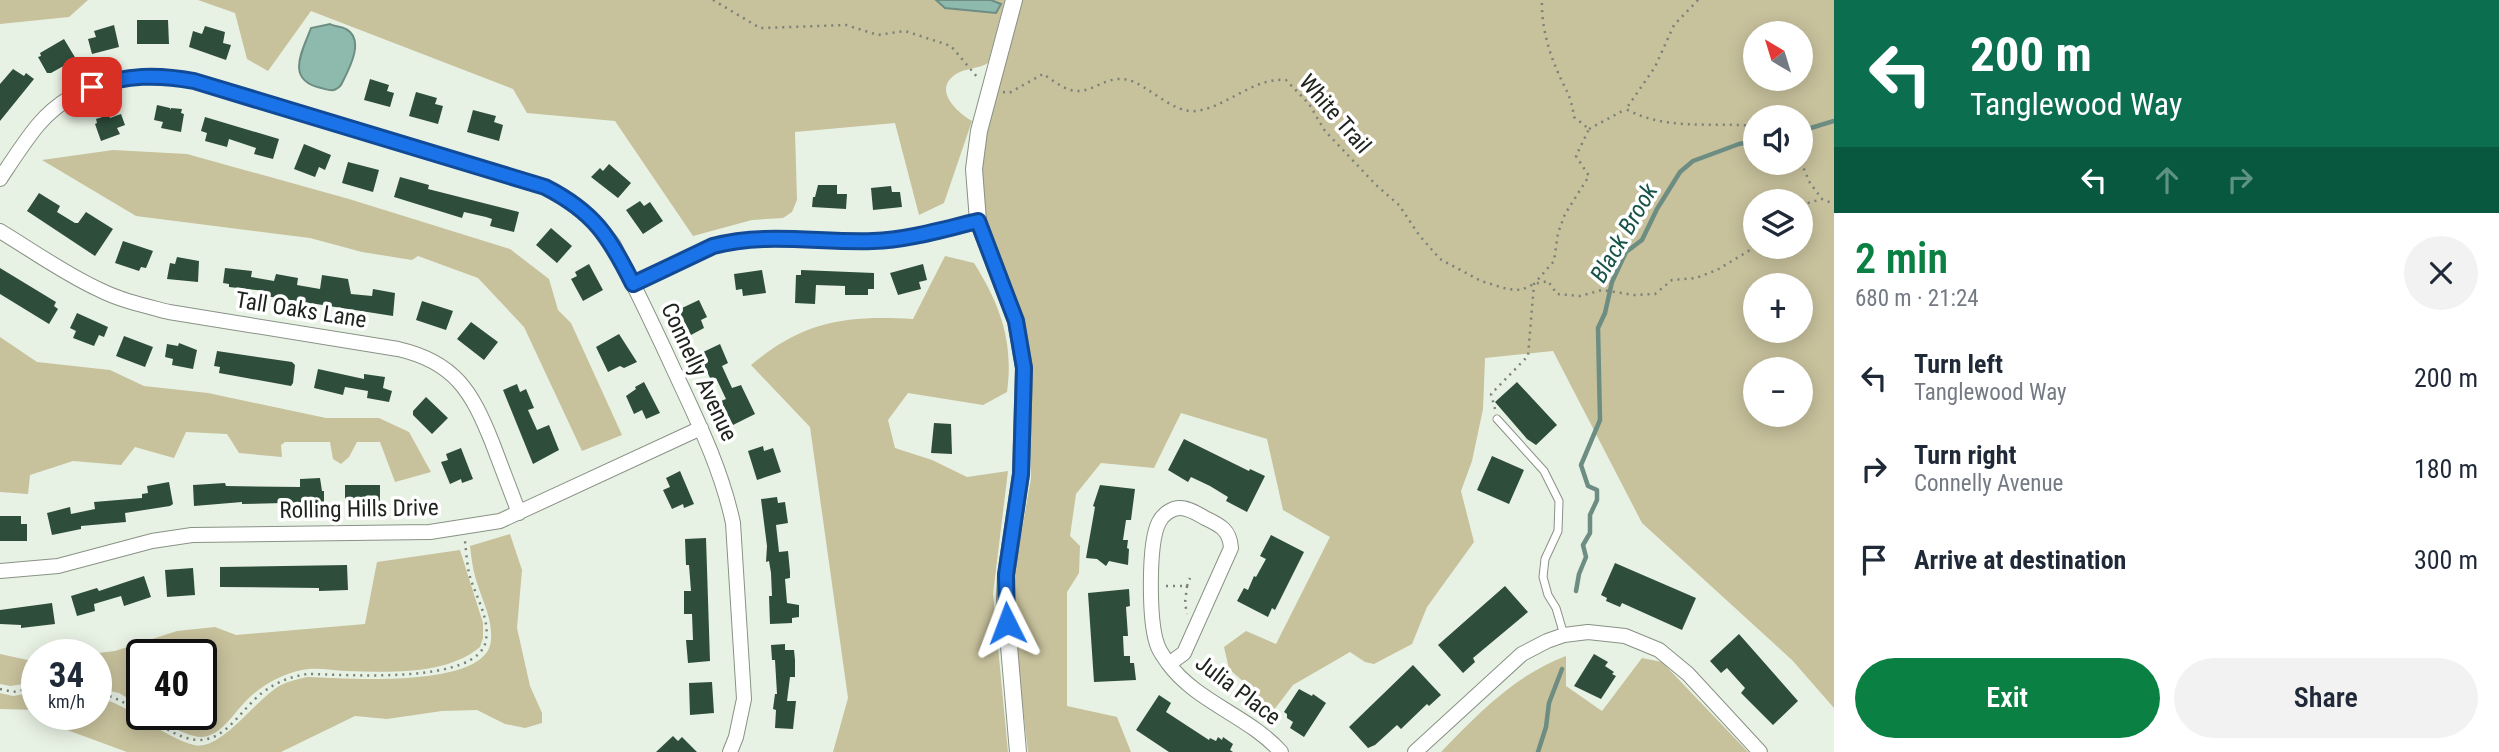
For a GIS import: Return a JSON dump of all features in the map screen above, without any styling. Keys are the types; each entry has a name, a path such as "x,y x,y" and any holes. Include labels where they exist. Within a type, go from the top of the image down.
{"street":[{"path":"1014,0 989,92 975,160 974,195 978,221 1016,321 1024,368 1021,474 1005,587 1018,752"},
{"name":"Connelly Avenue","path":"0,179 39,124 73,96 116,79 145,75 194,81 545,187 571,202 595,221 613,244 722,478 733,523 744,699 730,752"},
{"path":"633,284 727,242 754,239 887,240 978,221"},
{"name":"Tall Oaks Lane","path":"0,231 86,283 139,305 398,349 426,357 447,369 470,393 519,513"},
{"name":"Rolling Hills Drive","path":"0,570 58,566 152,541 178,537 430,532 500,521 701,428"},
{"name":"Julia Place","path":"1169,664 1184,653 1229,556 1231,546 1222,526 1183,508 1169,511 1161,519 1153,548 1152,591 1156,640 1169,664 1187,684 1263,735 1281,752"},
{"path":"1415,752 1515,660 1539,644 1564,635 1588,632 1614,634 1643,642 1659,650 1688,674 1760,752"}],"lane":[{"path":"1497,419 1544,471 1559,501 1558,531 1545,559 1543,577 1564,635"}],"path":[{"path":"713,0 760,29 846,25 878,35 905,31 940,42 951,46 989,92"},
{"path":"1542,0 1547,41 1557,71 1572,97 1574,117 1588,129"},
{"path":"1497,419 1491,394 1528,356 1534,284 1554,261 1558,233 1565,214 1589,176 1576,156 1588,129 1626,109 1655,67 1674,24 1698,0"},
{"name":"White Trail","path":"989,92 1009,93 1043,74 1071,90 1085,91 1116,78 1131,80 1167,103 1194,112 1273,79 1286,80 1308,104 1325,131 1376,185 1399,205 1419,235 1440,259 1481,281 1507,289 1521,290 1548,281 1557,294 1580,296 1601,290 1634,295 1655,294 1672,280 1696,278 1743,254"},
{"path":"1626,109 1644,119 1678,125 1743,125"},
{"path":"1807,175 1822,199 1834,204"},
{"path":"1813,202 1822,199"},
{"path":"169,730 196,740 218,736 263,692 291,677 307,674 417,674 447,669 467,662 484,649 486,624 469,572 465,541"},
{"path":"1190,578 1185,610 1191,617"},
{"path":"1164,590 1164,586 1187,586"},
{"path":"0,690 21,690"}],"shaded area":[{"path":"0,0 88,0 69,17 0,24"},
{"path":"198,0 1005,0 988,63 956,74 946,87 949,100 972,121 944,203 919,215 895,123 795,132 797,200 792,212 783,218 752,220 693,236 615,121 527,113 513,89 311,11 268,71 247,59 235,13"},
{"path":"1020,0 1834,0 1834,708 1792,660 1642,523 1553,351 1485,358 1483,409 1472,461 1461,491 1474,542 1427,607 1412,644 1374,664 1365,662 1350,652 1293,685 1270,715 1264,715 1253,690 1229,669 1224,647 1246,631 1276,644 1330,537 1283,510 1267,439 1181,413 1154,468 1101,463 1076,494 1070,536 1080,546 1079,573 1067,592 1067,706 1117,717 1131,752 1028,752 1010,598 1031,478 1025,320 991,244 985,220 982,164 985,134"},
{"path":"113,150 187,154 349,199 510,249 549,279 558,310 571,323 622,435 582,451 524,327 478,278 418,256 412,260 362,252 310,238 136,216 42,160"},
{"path":"945,256 974,263 991,293 1006,340 1009,374 1007,392 983,405 908,393 888,420 895,448 932,460 967,477 1008,471 993,594 1008,752 833,752 848,698 810,427 751,365 789,339 826,324 867,318 913,319"},
{"path":"0,337 37,362 110,370 144,386 208,393 326,418 379,418 409,432 431,472 395,482 380,442 357,442 349,457 341,464 333,459 330,442 285,442 281,445 282,457 239,453 227,434 186,432 174,458 135,447 121,465 73,461 30,475 28,494 0,492"},
{"path":"510,534 522,570 517,628 530,686 542,713 542,723 525,728 505,724 477,710 442,711 387,719 355,716 281,752 127,752 67,730 112,730 112,702 126,709 126,730 162,730 194,745 204,745 227,733 271,692 291,681 307,677 411,678 466,667 484,656 491,640 490,622 476,581 470,546"},
{"path":"460,550 483,623 480,647 466,656 434,668 398,671 307,669 295,672 261,688 222,728 209,736 195,736 178,730 217,730 217,639 152,639 177,631 215,627 236,635 365,624 377,562"},
{"path":"126,647 126,697 112,691 112,651"},
{"path":"0,654 21,658 21,684 0,684"},
{"path":"1566,656 1566,686 1602,711 1642,658 1662,662 1748,752 1441,752 1498,697 1530,674"},
{"path":"0,693 21,695 21,710 0,709"}],"water":[{"path":"936,0 991,0 1001,4 996,13 945,8"},
{"path":"330,24 344,28 355,40 354,56 341,85 331,90 303,79 299,64 311,28"}],"building":[{"path":"137,20 168,20 169,44 137,44"},
{"path":"114,25 119,47 92,54 88,39 96,37 94,31"},
{"path":"205,26 225,32 223,43 231,45 226,60 189,47 193,31 202,34"},
{"path":"64,39 76,59 47,73 38,57 41,56 40,53"},
{"path":"13,69 34,79 0,121 0,84"},
{"path":"370,79 389,85 387,91 394,93 390,107 364,100"},
{"path":"416,92 437,98 435,104 443,106 438,124 409,116"},
{"path":"157,105 170,110 182,109 181,113 184,114 181,132 161,128 163,122 154,120"},
{"path":"473,110 496,116 494,122 503,125 499,141 467,132"},
{"path":"121,114 125,125 117,128 120,134 101,141 96,119"},
{"path":"205,117 279,139 273,159 254,154 256,148 229,139 227,147 205,141 207,133 201,131"},
{"path":"304,144 331,155 325,170 319,167 315,177 294,169"},
{"path":"348,162 379,170 373,192 342,183"},
{"path":"609,164 631,183 618,198 591,177 600,168 603,171"},
{"path":"400,177 429,185 428,189 519,212 514,232 490,226 492,219 486,217 464,212 462,218 394,197"},
{"path":"818,185 837,185 837,194 847,194 846,209 812,207"},
{"path":"891,186 892,192 900,192 902,207 873,210 871,188"},
{"path":"39,193 60,206 57,212 75,223 78,223 86,212 113,229 95,256 27,211"},
{"path":"640,201 644,206 650,202 663,221 643,234 626,210"},
{"path":"551,228 572,246 557,263 536,245"},
{"path":"123,241 153,251 146,268 141,267 139,271 115,263"},
{"path":"177,257 199,261 198,282 167,279 170,263 175,264"},
{"path":"589,264 603,290 583,301 571,279 577,276 575,272"},
{"path":"923,264 927,280 919,282 921,289 898,295 890,273"},
{"path":"0,268 56,302 54,306 58,309 49,324 0,294"},
{"path":"225,268 252,271 251,277 274,281 276,274 298,278 297,285 320,289 322,275 348,279 351,294 372,296 373,289 395,293 393,316 265,296 266,291 229,287 229,284 223,283"},
{"path":"762,270 766,293 743,296 742,289 736,290 734,274"},
{"path":"801,270 874,273 874,289 868,289 868,295 845,295 845,286 816,285 815,304 795,303 796,275 801,275"},
{"path":"699,300 707,317 701,320 704,328 691,335 680,313 682,308"},
{"path":"422,301 453,311 446,330 416,320"},
{"path":"77,313 108,327 104,337 99,335 94,346 73,338 76,331 70,328"},
{"path":"471,322 498,342 484,360 457,339"},
{"path":"619,334 637,362 608,372 596,347"},
{"path":"124,336 153,347 145,367 116,356"},
{"path":"179,343 197,350 193,369 172,365 173,359 165,357 167,344 178,346"},
{"path":"720,344 728,363 722,366 732,388 741,385 755,414 733,425 721,401 726,399 716,378 711,380 699,354"},
{"path":"217,351 292,362 295,365 293,383 291,386 219,373 220,367 214,366"},
{"path":"318,369 364,379 364,374 385,377 383,388 392,391 389,402 367,398 368,391 345,387 343,395 314,388"},
{"path":"644,382 660,413 646,419 642,410 634,414 626,396"},
{"path":"1517,382 1557,425 1536,445 1527,439 1495,402"},
{"path":"517,384 520,392 526,389 534,408 528,410 537,430 549,425 559,450 533,464 503,390"},
{"path":"426,397 448,418 432,434 413,415 413,411"},
{"path":"934,423 951,424 952,454 931,453"},
{"path":"1184,439 1265,476 1247,512 1226,501 1228,497 1210,486 1191,477 1188,482 1168,470"},
{"path":"763,446 764,451 773,448 781,472 757,480 748,451"},
{"path":"461,448 473,479 462,483 461,479 450,484 441,462 448,460 446,454"},
{"path":"1492,456 1524,470 1509,504 1477,490"},
{"path":"680,471 694,504 684,508 683,504 672,509 663,490 670,487 666,478"},
{"path":"320,478 324,502 242,502 194,506 193,485 225,483 226,486 300,487 300,479"},
{"path":"169,482 173,504 170,506 125,513 126,522 81,526 81,529 52,535 47,513 70,507 71,514 95,509 94,502 142,498 142,494 148,493 147,486"},
{"path":"345,485 380,485 380,504 345,504"},
{"path":"1100,485 1135,489 1131,520 1126,520 1123,540 1128,540 1128,565 1109,561 1106,566 1097,559 1086,558 1095,507 1093,506"},
{"path":"777,497 778,503 785,502 788,523 776,525 779,552 788,551 790,578 785,579 787,603 799,605 799,617 792,618 792,623 770,624 771,573 769,561 766,562 767,546 761,499"},
{"path":"0,516 21,516 21,524 27,524 27,541 0,541"},
{"path":"1271,535 1304,552 1275,610 1272,608 1268,617 1237,601 1244,588 1248,590 1266,559 1260,556"},
{"path":"706,538 710,661 688,663 686,640 693,640 692,614 684,614 684,591 691,591 685,539"},
{"path":"1615,563 1696,598 1682,630 1622,603 1620,607 1606,601 1607,598 1601,595"},
{"path":"347,565 348,590 220,587 220,567"},
{"path":"193,568 195,595 167,597 165,570"},
{"path":"144,576 151,597 124,606 121,596 94,604 95,611 77,616 71,596 97,588 99,591"},
{"path":"1505,586 1528,612 1473,658 1475,662 1463,673 1438,645"},
{"path":"1129,589 1130,606 1126,607 1128,636 1123,636 1124,656 1130,656 1130,663 1134,663 1136,680 1094,682 1088,593"},
{"path":"52,603 55,624 21,628 21,625 0,624 0,610"},
{"path":"1739,634 1798,701 1773,725 1741,693 1745,688 1727,668 1721,673 1710,661"},
{"path":"785,644 785,650 794,650 795,660 795,677 790,677 787,701 796,701 793,729 775,728 776,710 773,709 777,694 775,660 772,660 771,645"},
{"path":"1594,654 1608,662 1605,666 1616,676 1601,699 1574,686"},
{"path":"1413,665 1441,695 1429,706 1427,704 1401,729 1397,725 1368,748 1349,727"},
{"path":"712,682 714,713 690,715 689,683"},
{"path":"1299,689 1326,703 1304,737 1290,728 1293,722 1284,712"},
{"path":"1159,695 1171,703 1166,712 1209,740 1210,738 1216,741 1218,737 1222,740 1223,737 1233,744 1230,750 1233,752 1169,752 1136,730"},
{"path":"673,736 678,741 682,737 697,752 656,752"}],"waterway":[{"name":"Black Brook","path":"1813,127 1834,121"},
{"name":"Black Brook","path":"1576,591 1586,557 1583,545 1590,533 1590,515 1597,500 1597,490 1588,486 1581,465 1600,420 1598,328 1605,313 1612,282 1626,252 1642,240 1680,172 1693,161 1743,143"},
{"name":"Black Brook","path":"1538,752 1546,727 1549,703 1562,669"}],"route":[{"path":"92,87 116,79 145,75 194,81 545,187 563,196 595,221 613,244 633,284 727,242 754,239 887,240 978,221 1016,321 1024,368 1021,474 1006,575 1007,623"}]}
